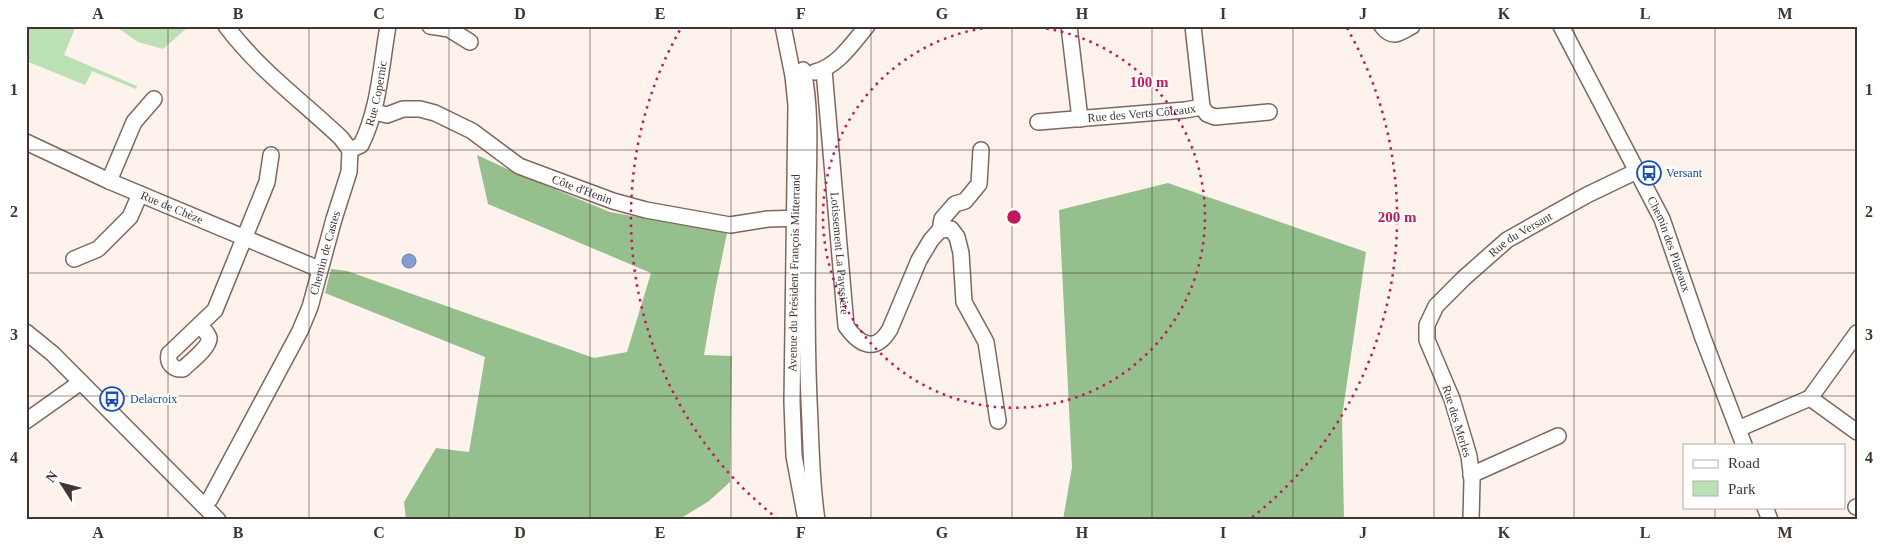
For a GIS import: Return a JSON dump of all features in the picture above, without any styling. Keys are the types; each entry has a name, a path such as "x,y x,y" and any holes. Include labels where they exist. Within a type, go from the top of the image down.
{"street":[{"path":"226,26 239,43 265,70 341,138 350,150"},
{"name":"Rue Copernic","path":"350,150 361,145 369,129 374,112 388,26"},
{"path":"430,26 449,29 470,42"},
{"name":"Avenue du Président François Mitterrand","path":"783,26 798,75"},
{"name":"Avenue du Président François Mitterrand","path":"792,26 798,75 797,139 808,401 812,479 817,520"},
{"path":"798,75 824,70 834,64 867,26"},
{"name":"Rue des Verts Côteaux","path":"1069,26 1080,119"},
{"name":"Rue des Verts Côteaux","path":"1193,26 1202,107 1207,114 1215,117 1269,112"},
{"path":"1382,26 1388,33 1395,35 1412,26"},
{"name":"Chemin des Plateaux","path":"1560,26 1662,219 1703,338 1744,444"},
{"name":"Lotissement La Payssière","path":"824,70 846,326 854,338 863,343 874,345 884,339 919,260 931,240 940,230 942,219 955,204 965,201 979,184 981,150"},
{"path":"109,180 134,122 154,99"},
{"name":"Rue des Verts Côteaux","path":"1038,122 1202,107"},
{"name":"Côte d'Henin","path":"374,112 387,114 403,109 420,109 435,113 472,131 518,166 613,201 646,210 730,225 768,219 801,218"},
{"name":"Rue de Chèze","path":"26,142 140,194 320,269"},
{"name":"Chemin de Castes","path":"203,506 210,499 300,332 310,307 349,172 350,150"},
{"path":"199,325 215,310 267,182 271,155"},
{"name":"Rue du Versant","path":"1427,325 1436,306 1507,240 1587,195 1637,171"},
{"path":"74,259 98,249 130,216 140,194"},
{"name":"Avenue du Président François Mitterrand","path":"801,218 792,334 792,402 794,456 806,520"},
{"path":"940,230 951,230 957,237 964,302 986,342 998,421"},
{"name":"Rue des Merles","path":"1427,325 1427,340 1452,399 1469,456 1471,520"},
{"path":"26,332 53,354 218,520"},
{"path":"1738,430 1810,398 1857,333"},
{"path":"26,421 81,382"},
{"path":"1810,398 1857,432"},
{"path":"1471,474 1558,436"},
{"path":"1765,508 1770,520"}],"green space":[{"path":"26,26 76,26 64,55 137,86 136,89 92,71 85,85 26,61"},
{"path":"115,26 189,26 163,49 138,42"},
{"path":"477,155 610,212 727,233 704,355 732,356 730,482 709,501 678,520 406,520 404,502 436,448 469,452 485,357 325,293 331,269 347,271 594,358 627,352 651,273 488,204"},
{"path":"1168,183 1366,252 1342,417 1344,520 1063,520 1072,467 1059,210"}],"water":[{"path":"406,254 412,254 416,261 412,268 406,268 402,264 402,258"}],"place":[{"name":"Versant","path":"1649,173"},
{"name":"Delacroix","path":"112,399"}]}
